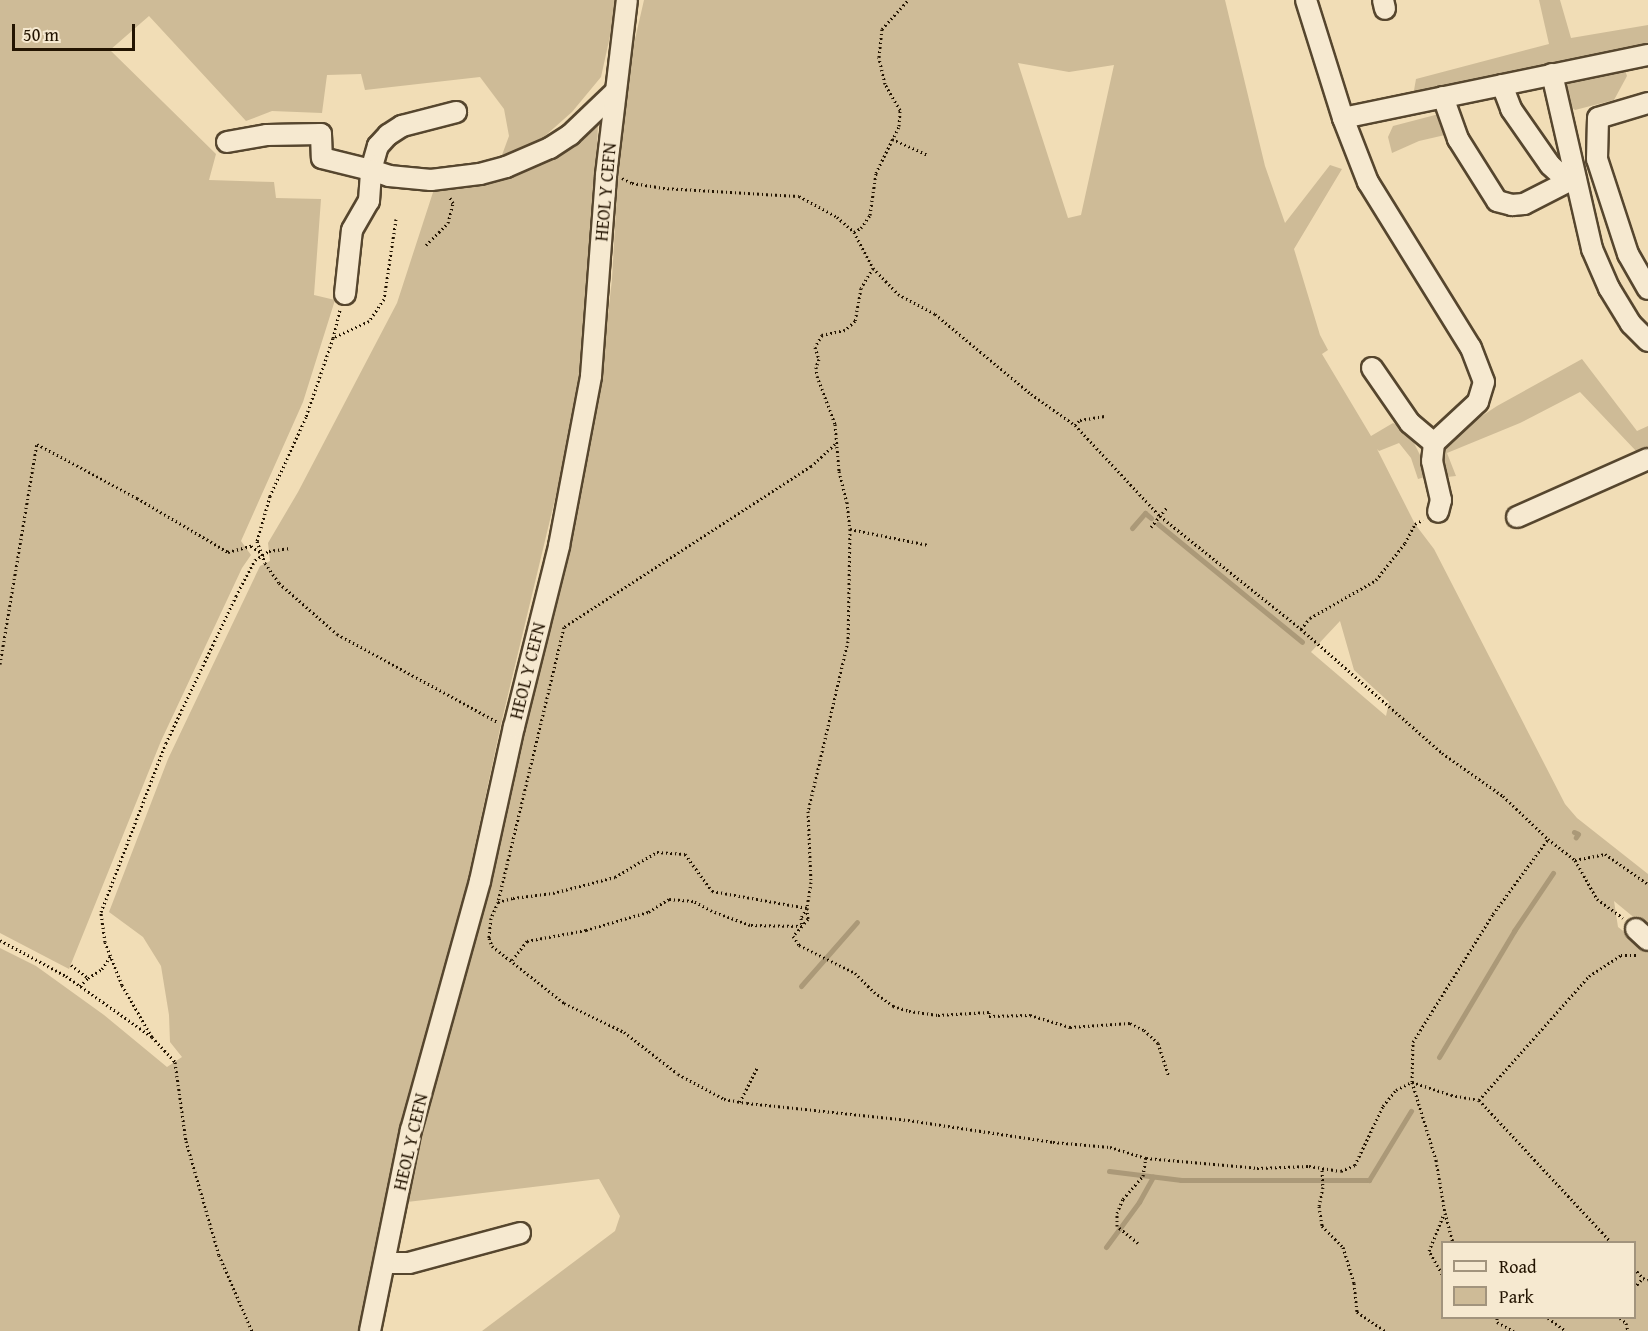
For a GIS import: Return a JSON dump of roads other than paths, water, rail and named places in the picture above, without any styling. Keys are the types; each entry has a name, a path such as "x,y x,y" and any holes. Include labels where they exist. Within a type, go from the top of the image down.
{"street":[{"name":"HEOL Y CEFN","path":"370,1331 411,1130 480,882 514,727 559,546 591,376 606,175 627,0"},
{"path":"1306,0 1343,118 1368,182 1471,348 1484,382 1478,402 1434,443 1432,461 1441,500 1438,512"},
{"path":"1343,118 1648,55"},
{"path":"1552,74 1592,249 1609,288 1631,324 1648,341"},
{"path":"1502,86 1511,109 1550,165 1560,174 1575,178"},
{"path":"227,142 267,135 321,134 322,158 389,176 431,180 480,174 506,167 550,148 570,135 615,92"},
{"path":"1443,97 1458,139 1497,201 1512,206 1524,204 1575,178"},
{"path":"1565,126 1648,103"},
{"path":"345,294 352,230 383,208 370,170 375,152 388,135 402,126 456,112"},
{"path":"1598,118 1597,159 1628,255 1648,290"},
{"path":"1372,368 1410,423 1434,443"},
{"path":"1517,517 1648,459"},
{"path":"385,1263 409,1263 520,1233"}],"waterway":[{"path":"1132,528 1145,513 1151,518"},
{"path":"1158,524 1302,642"},
{"path":"1574,832 1578,834 1576,837"},
{"path":"1439,1057 1514,931 1553,873"},
{"path":"801,986 857,922"},
{"path":"1109,1171 1181,1180 1369,1180 1411,1111"},
{"path":"1106,1247 1139,1202 1153,1177"}]}
